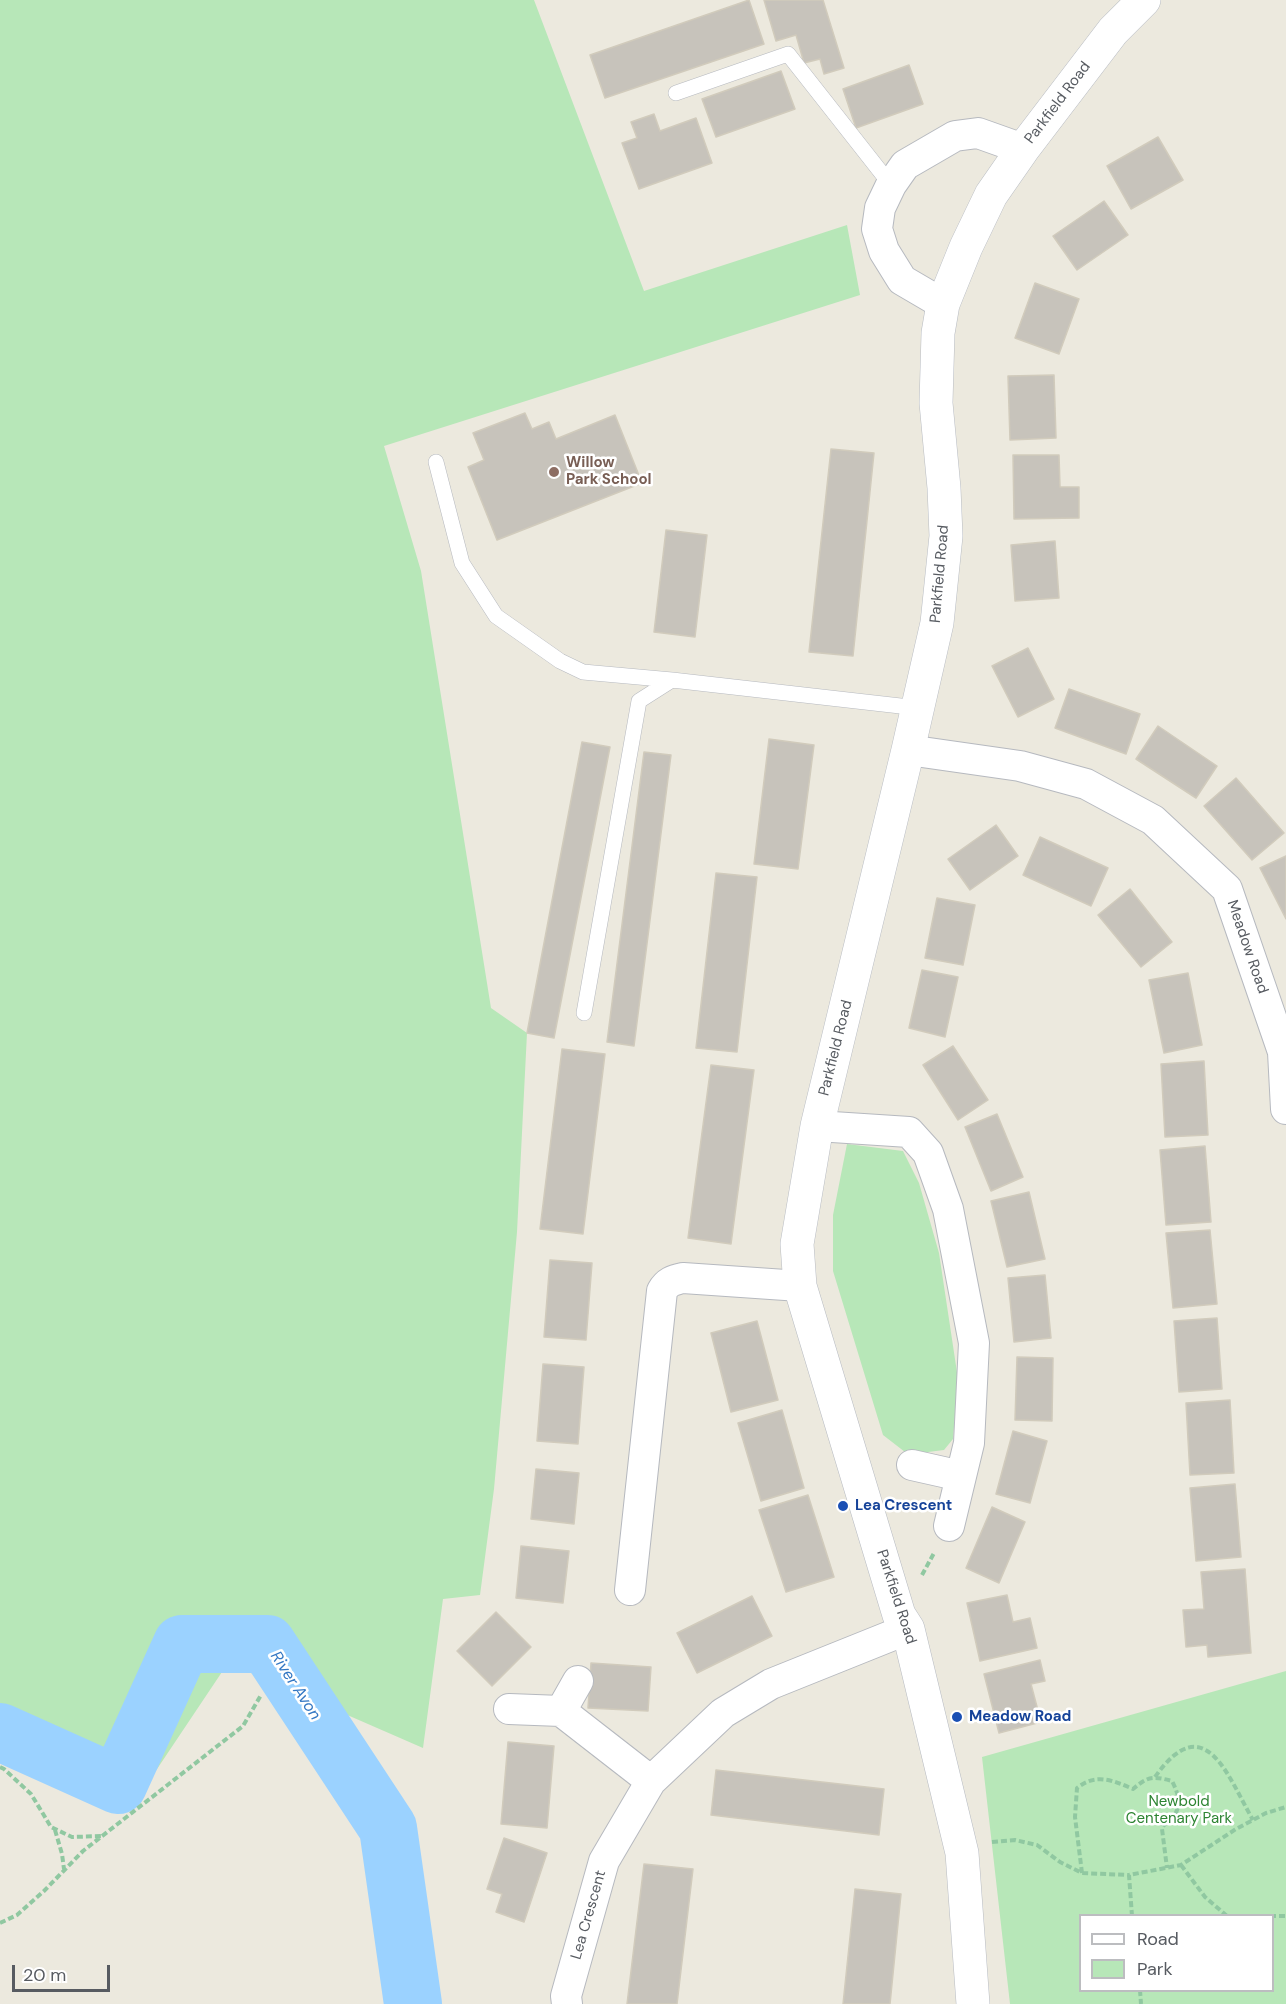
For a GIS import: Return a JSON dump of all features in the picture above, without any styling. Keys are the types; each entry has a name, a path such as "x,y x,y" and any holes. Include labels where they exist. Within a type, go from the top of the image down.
{"street":[{"name":"Parkfield Road","path":"973,2004 960,1846 904,1622 800,1286 796,1244 817,1126 937,623 946,536 936,403 938,333 944,304 966,247 991,195 1113,31 1144,0"},
{"path":"944,304 902,280 884,251 877,229 880,208 891,185 905,165 955,136 978,133 1023,149"},
{"name":"Meadow Road","path":"908,750 1020,766 1086,783 1153,820 1227,889 1283,1052 1286,1109"},
{"path":"817,1126 909,1132 928,1153 948,1209 974,1343 969,1443 949,1526"},
{"path":"630,1590 662,1291 666,1284 683,1278 800,1286"},
{"path":"912,1465 961,1476"},
{"name":"Lea Crescent","path":"567,2004 566,1996 604,1861 651,1781 723,1713 771,1684 904,1622"},
{"path":"561,1711 578,1681"},
{"path":"509,1709 561,1711 651,1781"}],"lane":[{"path":"676,93 788,54 891,185"},
{"path":"436,462 462,563 496,616 560,661 584,672 918,708"},
{"path":"584,1013 639,701 672,680"}],"path":[{"path":"904,1622 949,1526"},
{"path":"0,1923 17,1915 82,1851 243,1726 261,1695"},
{"path":"1155,1777 1166,1761 1184,1748 1197,1746 1209,1750 1219,1760 1253,1820"},
{"path":"0,1767 31,1794 51,1827 72,1837 103,1836"},
{"path":"1082,1873 1076,1817 1077,1788 1087,1780 1101,1778 1133,1789 1143,1780 1155,1777 1172,1781 1179,1794 1179,1805 1174,1816 1164,1824 1162,1829 1167,1868"},
{"path":"960,1846 1015,1840 1037,1845 1060,1862 1082,1873 1129,1875 1181,1865 1253,1820 1266,1813 1286,1808"},
{"path":"54,1829 62,1854 64,1870"},
{"path":"1181,1865 1205,1897 1225,1914"},
{"path":"1129,1875 1132,1914"}],"green space":[{"path":"0,0 534,0 644,291 847,225 860,295 384,446 421,571 491,1008 527,1033 517,1232 494,1489 480,1595 443,1599 423,1748 228,1663 153,1775 23,1757 0,1744"},
{"path":"847,1144 903,1151 919,1183 939,1253 958,1379 953,1439 944,1450 905,1452 883,1435 833,1271 833,1215"},
{"name":"Newbold Centenary Park","path":"1286,1671 1286,2004 1010,2004 982,1757"}],"building":[{"path":"749,0 764,44 605,98 590,55"},
{"path":"764,0 823,0 844,68 824,74 820,59 804,63 796,35 776,41"},
{"path":"909,65 923,104 856,128 843,89"},
{"path":"781,71 795,109 716,137 702,99"},
{"path":"654,114 660,131 696,118 712,163 639,189 622,143 637,138 631,122"},
{"path":"1158,137 1183,180 1131,209 1107,166"},
{"path":"1104,201 1128,235 1077,270 1053,236"},
{"path":"1035,283 1079,299 1059,354 1015,338"},
{"path":"1054,375 1056,438 1010,440 1008,376"},
{"path":"525,413 532,429 549,422 556,439 615,415 642,483 497,540 468,467 484,460 473,433"},
{"path":"831,449 874,453 853,656 809,652"},
{"path":"1013,455 1059,455 1060,487 1079,487 1079,518 1014,519"},
{"path":"666,530 707,535 695,637 654,632"},
{"path":"1055,541 1059,598 1015,601 1011,545"},
{"path":"1028,648 1054,699 1018,717 992,666"},
{"path":"1069,689 1140,714 1126,754 1055,728"},
{"path":"1158,726 1217,766 1196,798 1136,759"},
{"path":"769,739 814,745 798,869 754,864"},
{"path":"582,742 610,747 554,1038 527,1033"},
{"path":"644,752 671,755 634,1046 607,1042"},
{"path":"1236,778 1284,833 1252,860 1204,806"},
{"path":"996,825 1018,856 970,890 948,859"},
{"path":"1040,837 1108,868 1091,906 1023,875"},
{"path":"1286,856 1286,919 1260,868"},
{"path":"716,873 757,877 737,1052 696,1048"},
{"path":"1130,889 1172,942 1141,967 1098,915"},
{"path":"937,898 975,905 963,965 925,958"},
{"path":"922,970 958,977 945,1037 909,1028"},
{"path":"1188,973 1202,1045 1164,1053 1149,980"},
{"path":"953,1046 988,1100 958,1120 923,1065"},
{"path":"562,1049 605,1054 583,1234 540,1229"},
{"path":"1204,1061 1208,1135 1165,1137 1161,1064"},
{"path":"711,1065 754,1070 731,1244 688,1238"},
{"path":"997,1114 1023,1177 991,1191 965,1127"},
{"path":"1205,1146 1211,1222 1166,1225 1160,1150"},
{"path":"1029,1192 1045,1259 1007,1267 991,1201"},
{"path":"1210,1230 1217,1304 1173,1308 1166,1233"},
{"path":"550,1260 592,1263 586,1340 544,1337"},
{"path":"1045,1275 1051,1338 1014,1342 1008,1278"},
{"path":"1217,1318 1222,1389 1179,1392 1174,1321"},
{"path":"757,1321 778,1400 731,1412 711,1333"},
{"path":"1017,1357 1053,1358 1052,1421 1015,1420"},
{"path":"543,1364 584,1367 578,1444 537,1441"},
{"path":"1230,1400 1234,1473 1190,1475 1186,1403"},
{"path":"782,1410 804,1488 761,1501 738,1423"},
{"path":"1013,1431 1047,1441 1030,1503 996,1494"},
{"path":"536,1469 579,1473 574,1524 531,1519"},
{"path":"1235,1484 1241,1557 1196,1561 1190,1488"},
{"path":"808,1495 834,1577 786,1592 759,1510"},
{"path":"992,1507 1025,1522 999,1583 966,1568"},
{"path":"521,1546 569,1551 563,1603 516,1598"},
{"path":"1245,1569 1251,1653 1208,1657 1207,1645 1186,1647 1183,1610 1204,1609 1201,1572"},
{"path":"1007,1595 1013,1622 1030,1618 1037,1648 980,1661 967,1603"},
{"path":"752,1596 772,1636 697,1673 677,1633"},
{"path":"496,1612 531,1647 492,1686 457,1651"},
{"path":"1040,1660 1045,1681 1031,1684 1041,1722 999,1733 984,1674"},
{"path":"591,1663 651,1667 648,1711 588,1708"},
{"path":"508,1742 554,1746 547,1828 501,1824"},
{"path":"716,1770 884,1789 879,1835 711,1815"},
{"path":"504,1838 547,1853 524,1922 496,1912 502,1894 487,1889"},
{"path":"644,1864 693,1869 677,2004 627,2004"},
{"path":"855,1889 901,1894 890,2004 843,2004"}],"waterway":[{"name":"River Avon","path":"0,1732 118,1785 182,1644 267,1644 388,1828 413,2004"}],"place":[{"name":"Willow Park School","path":"554,472"},
{"name":"Lea Crescent","path":"843,1506"},
{"name":"Meadow Road","path":"957,1717"}]}
